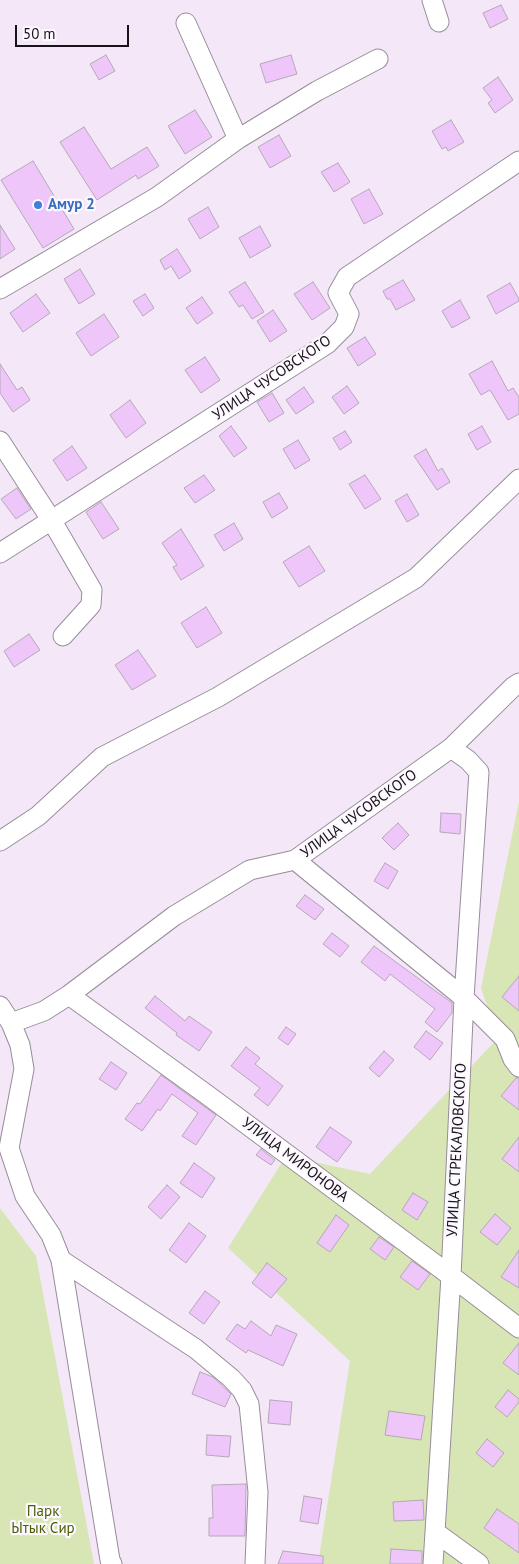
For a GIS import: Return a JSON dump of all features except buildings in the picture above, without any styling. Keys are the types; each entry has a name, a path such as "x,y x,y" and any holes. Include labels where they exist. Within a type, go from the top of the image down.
{"street":[{"path":"432,0 439,22"},
{"path":"186,23 238,140"},
{"path":"0,290 157,197 238,140 318,91 378,59"},
{"name":"УЛИЦА ЧУСОВСКОГО","path":"0,553 327,344 344,327 349,314 338,293 347,276 519,161"},
{"path":"0,441 52,520 92,590 92,605 63,636"},
{"path":"0,841 38,816 102,757 218,697 416,578 519,479"},
{"name":"УЛИЦА ЧУСОВСКОГО","path":"11,1023 44,1011 69,995 174,916 250,870 295,860 451,748 516,685"},
{"name":"УЛИЦА СТРЕКАЛОВСКОГО","path":"433,1564 451,1276 464,998 479,772 468,760 451,748"},
{"path":"295,860 464,998 505,1039 513,1059 519,1067"},
{"name":"УЛИЦА МИРОНОВА","path":"69,995 214,1100 519,1328"},
{"path":"0,1006 11,1023 20,1045 24,1069 9,1148 24,1196 51,1235 60,1260 112,1564"},
{"path":"60,1260 196,1349 232,1378 242,1390 249,1404 258,1492 255,1564"},
{"path":"435,1532 479,1564"}],"green space":[{"path":"519,801 519,1564 318,1564 350,1361 228,1248 286,1156 370,1174 498,1038 481,988"},
{"name":"Парк Ытык Сир","path":"0,1208 36,1256 94,1564 0,1564"}],"place":[{"name":"Амур 2","path":"38,205"}]}
